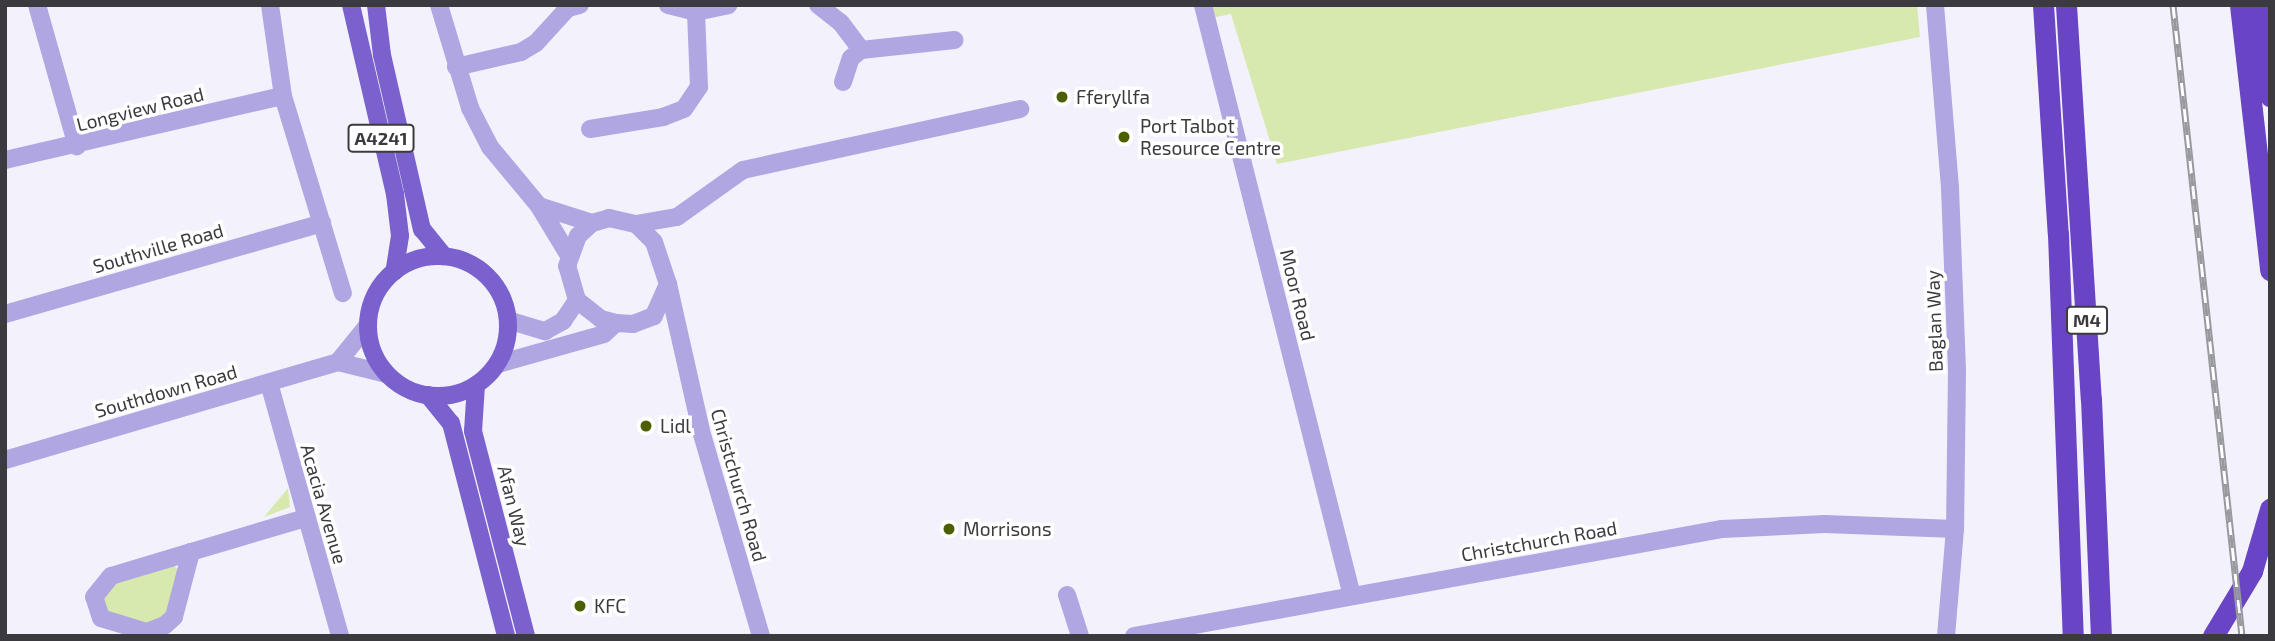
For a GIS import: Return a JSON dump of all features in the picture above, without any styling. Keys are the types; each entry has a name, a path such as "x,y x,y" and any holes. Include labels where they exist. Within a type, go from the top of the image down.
{"highway":[{"name":"M4","path":"2043,5 2059,248 2073,636"},
{"name":"M4","path":"2066,5 2091,399 2101,636"},
{"path":"2240,5 2270,270"},
{"path":"2259,5 2270,96"},
{"path":"2213,636 2252,571 2270,509"}],"main road":[{"name":"A4241","path":"351,5 394,194 400,236 394,272 375,296 368,325"},
{"name":"A4241","path":"376,5 382,55 422,229 444,256 460,259 488,276 505,304 508,320"},
{"path":"394,272 417,259 444,256"},
{"path":"368,325 373,351 387,374 406,387 428,395 444,396 476,385 498,364 507,343 508,320"},
{"name":"Afan Way","path":"476,385 473,431 526,636"},
{"name":"Afan Way","path":"428,395 451,423 506,636"}],"street":[{"path":"37,5 77,146"},
{"path":"270,5 283,96 343,293"},
{"path":"439,5 456,67 490,147 539,206 568,254 577,300 601,318 616,323 658,323 679,344"},
{"path":"456,67 521,52 536,43 568,8 580,5"},
{"path":"668,5 696,12 728,5"},
{"path":"818,5 841,23 861,50"},
{"name":"Moor Road","path":"1203,5 1352,596"},
{"name":"Baglan Way","path":"1935,5 1955,314 1955,529 1946,636"},
{"path":"590,129 663,117 684,109 699,87 696,12"},
{"path":"843,82 851,58 861,50 954,40"},
{"name":"Longview Road","path":"5,160 77,146 283,96"},
{"path":"539,206 592,223 609,218 636,224 677,217 743,170 1020,109"},
{"path":"660,254 677,217"},
{"name":"Southville Road","path":"5,314 322,223"},
{"path":"568,254 592,223"},
{"path":"636,224 660,254 668,284 660,309 644,322"},
{"name":"Christchurch Road","path":"668,284 679,344 761,636"},
{"path":"508,320 522,328 545,331 563,321 577,300"},
{"path":"498,364 604,334 616,323"},
{"path":"368,325 338,362 387,374"},
{"name":"Southdown Road","path":"5,460 338,362"},
{"name":"Acacia Avenue","path":"268,383 340,636"},
{"path":"191,552 174,617 165,625 146,632 101,618 94,597 104,580 191,552 305,518"},
{"name":"Christchurch Road","path":"1134,636 1722,529 1825,524 1955,529"},
{"path":"1067,595 1080,636"}],"green space":[{"path":"1203,5 1917,5 1920,37 1277,164 1231,14 1206,19"},
{"path":"288,488 290,507 264,517"},
{"path":"171,563 179,570 168,611 153,624 104,612 103,588"}],"railway":[{"path":"2173,5 2242,636"}],"place":[{"name":"Fferyllfa","path":"1062,97"},
{"name":"Port Talbot Resource Centre","path":"1124,137"},
{"name":"Lidl","path":"646,426"},
{"name":"Morrisons","path":"949,529"},
{"name":"KFC","path":"580,606"}]}
